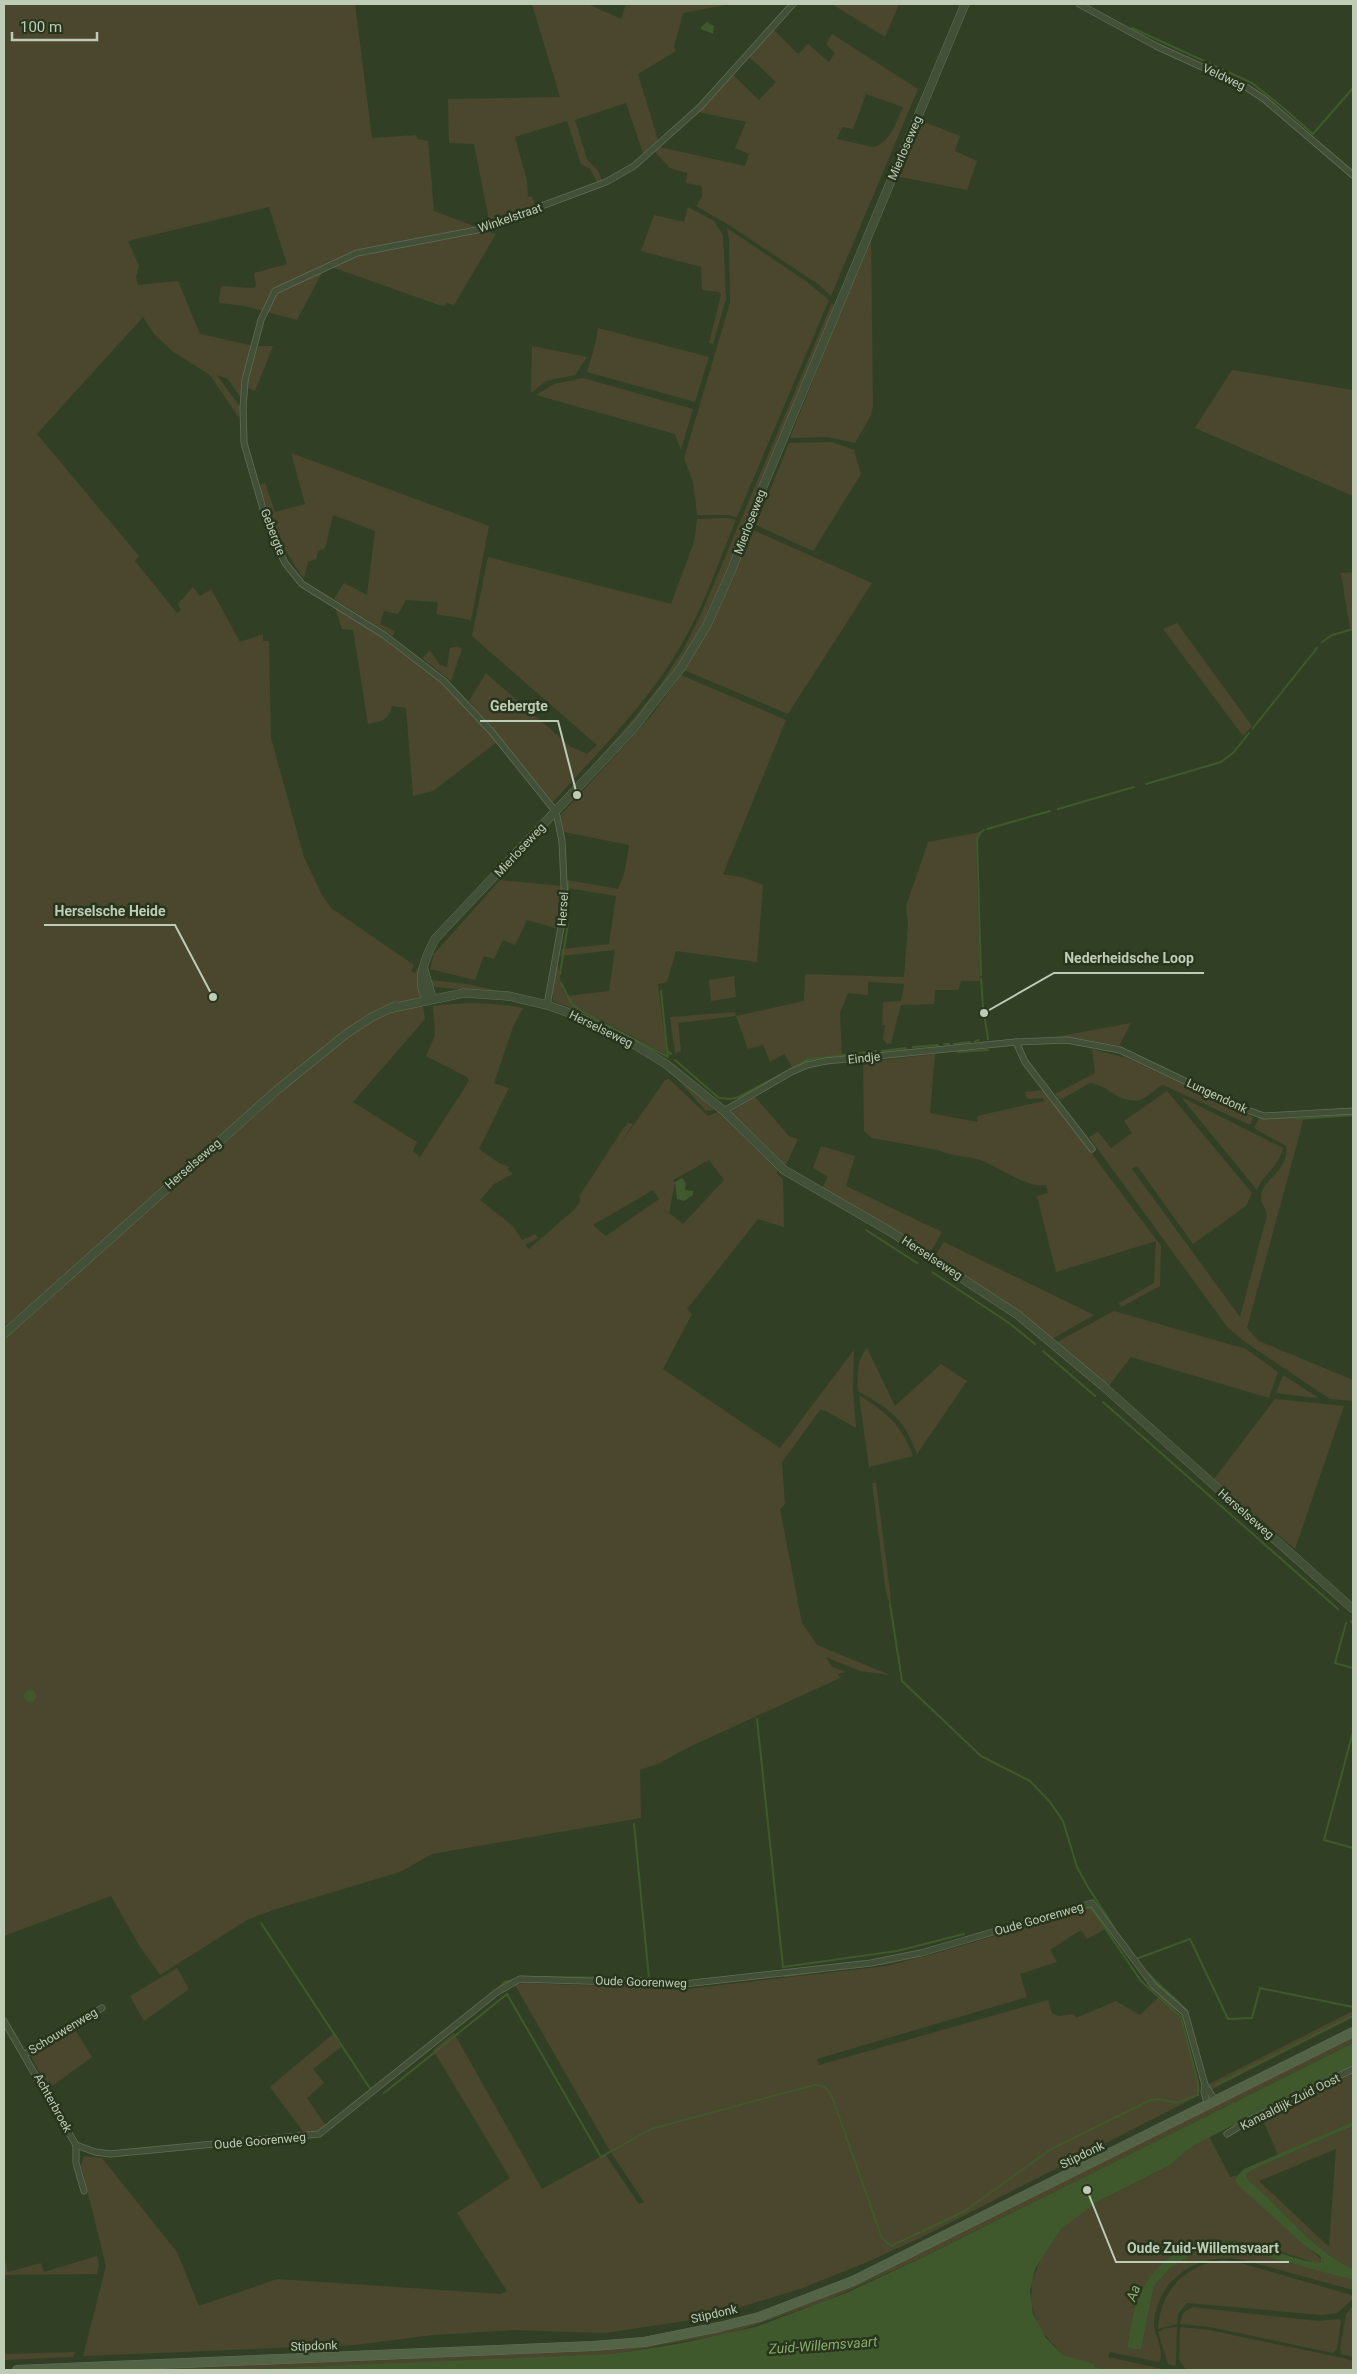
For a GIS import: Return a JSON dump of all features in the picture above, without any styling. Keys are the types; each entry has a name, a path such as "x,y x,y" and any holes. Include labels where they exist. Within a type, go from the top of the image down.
{"main road":[{"name":"Stipdonk","path":"17,2370 593,2346 644,2342 719,2327 758,2317 853,2281 1212,2104 1353,2032"}],"street":[{"name":"Winkelstraat","path":"244,401 246,380 261,320 275,291 357,253 477,230 606,182 634,166 700,107 793,4"},
{"name":"Mierloseweg","path":"428,996 422,978 429,951 435,939 634,729 662,695 707,625 732,569 763,487 965,4"},
{"name":"Veldweg","path":"1079,4 1156,46 1246,87 1264,99 1353,175"},
{"name":"Gebergte","path":"244,401 244,443 268,526 285,563 302,584 384,636 444,681 491,731 556,812"},
{"name":"Hersel","path":"547,1005 565,905 562,841 556,812"},
{"name":"Herselseweg","path":"4,1334 277,1090 346,1034 400,1002 428,996 464,993 508,996 547,1005 583,1019 635,1045 670,1067 724,1111 789,1174 891,1232 1018,1315 1103,1386 1353,1609"},
{"name":"Eindje","path":"724,1111 807,1065 826,1061 1016,1042 1067,1040 1120,1050 1144,1060"},
{"path":"1016,1042 1025,1062 1092,1149"},
{"name":"Lungendonk","path":"1144,1060 1238,1108 1264,1116 1353,1111"},
{"name":"Oude Goorenweg","path":"76,2145 95,2152 110,2154 319,2134 497,1992 520,1979 684,1984 871,1963 921,1953 1092,1903 1153,1985 1185,2013 1205,2085 1204,2092 1212,2104"},
{"name":"Schouwenweg","path":"25,2054 102,2008"},
{"name":"Achterbroek","path":"4,2021 25,2054 76,2145 76,2163 84,2191"},
{"name":"Kanaaldijk Zuid Oost","path":"1227,2134 1246,2122 1353,2069"}],"shaded area":[{"path":"4,4 355,4 372,138 416,135 417,139 428,141 434,211 482,229 493,226 489,232 496,234 454,305 447,303 444,306 439,305 326,265 297,320 245,306 220,303 221,286 253,288 256,286 254,273 287,264 269,207 128,241 139,266 136,277 138,285 178,281 200,334 254,346 273,346 255,391 243,386 241,398 228,379 217,375 240,407 239,418 210,375 172,351 154,334 143,317 37,434 139,556 135,561 177,613 181,610 178,604 193,587 200,596 211,589 240,642 263,634 263,641 269,641 271,738 304,857 322,895 331,908 414,965 411,971 415,973 419,966 418,975 425,1019 353,1102 417,1142 413,1151 420,1157 469,1081 467,1077 426,1056 435,1035 433,1006 478,1003 512,1006 523,1008 513,1027 494,1083 509,1088 479,1149 499,1163 509,1167 508,1170 513,1174 494,1184 480,1200 513,1226 522,1240 535,1234 538,1238 525,1245 529,1249 575,1209 580,1202 580,1195 623,1129 628,1123 633,1124 619,1146 665,1080 669,1079 708,1116 718,1112 777,1170 777,1174 783,1179 784,1227 758,1219 687,1309 692,1314 663,1369 780,1448 854,1350 853,1389 856,1428 826,1411 820,1410 782,1462 785,1504 780,1509 802,1623 817,1645 890,1675 860,1671 826,1657 832,1667 846,1672 838,1674 840,1678 689,1747 660,1763 640,1770 641,1818 432,1854 400,1872 273,1910 247,1920 160,1975 139,1945 111,1896 4,1936","holes":["709,1160 724,1180 683,1224 669,1213 675,1182 673,1180","653,1190 659,1199 606,1236 593,1225"]},
{"path":"532,4 588,4 621,19 626,4 730,4 683,13 674,47 676,51 638,74 658,140 643,153 626,103 575,120 587,159 598,171 602,180 597,182 590,169 581,164 567,121 515,137 527,181 528,197 532,196 535,205 489,220 474,144 449,143 448,99 560,97"},
{"path":"832,4 899,4 885,37"},
{"path":"772,28 798,54 808,44 829,62 835,53 826,44 832,34 918,89 831,296 818,284 729,225 696,206 702,196 702,186 686,183 687,173 670,168 654,151 659,147 745,166 749,154 735,148 746,122 698,112 732,74 759,100 776,82 748,56","holes":["866,94 903,107 892,131 879,145 873,147 837,139 842,127 853,129"]},
{"path":"919,120 960,136 955,151 977,161 967,190 895,176"},
{"path":"688,207 714,221 723,235 726,299 713,344 709,343 721,295 719,292 702,290 701,267 641,251 654,215 684,222"},
{"path":"727,228 807,282 829,300 737,517 728,515 697,515 693,482 684,458 730,303 729,239"},
{"path":"871,235 873,407 870,417 855,443 828,437 790,438"},
{"path":"832,303 834,308 749,522 698,638 647,712 557,806 635,717 660,685 683,650 702,612"},
{"path":"598,328 709,357 695,402 587,372"},
{"path":"532,346 587,357 575,375 546,381 531,393"},
{"path":"1232,370 1353,390 1353,496 1195,428"},
{"path":"583,378 693,409 681,450 675,434 536,395 554,384"},
{"path":"832,442 854,450 861,474 813,551 756,525 789,443"},
{"path":"291,453 489,526 471,620 436,614 438,602 406,600 398,614 384,611 380,624 395,631 393,636 334,599 344,583 367,595 375,531 333,515 326,545 324,549 318,551 316,559 308,562 304,578 279,540 259,485 265,483 275,512 305,504"},
{"path":"728,518 736,520 703,602 679,649 636,710 553,802 469,701 486,673 571,747 587,754 597,745 472,636 488,557 671,604 694,542 697,519"},
{"path":"753,530 872,583 788,714 684,670 705,635"},
{"path":"1353,572 1353,627 1350,628 1341,573"},
{"path":"335,607 395,646 449,687 497,742 433,791 413,796 406,708 392,706 389,715 384,719 368,724 353,630 342,629"},
{"path":"1177,623 1252,726 1243,736 1163,629"},
{"path":"458,646 462,649 451,681 422,658 430,651 440,665 447,667 450,648"},
{"path":"681,675 786,720 723,874 745,878 763,885 757,962 676,951 667,982 658,984 667,1055 600,1019 553,1001 552,991 558,964 562,989 567,996 609,991 615,950 560,956 562,949 609,944 616,896 567,888 567,880 618,889 625,871 629,845 564,832 560,816 652,715"},
{"path":"981,832 976,839 980,981 961,981 958,990 935,990 934,1004 901,1005 891,1043 887,1044 883,1039 885,1025 882,1025 883,1002 901,1001 904,984 868,982 868,995 848,993 840,1013 842,1056 815,1059 793,1068 784,1054 770,1062 763,1045 748,1049 736,1016 804,1001 805,974 904,977 908,925 906,906 928,842"},
{"path":"500,880 562,886 559,929 527,920 515,945 503,940 494,959 484,956 475,980 430,969 434,954"},
{"path":"734,976 736,997 711,1001 709,980"},
{"path":"431,980 467,984 508,993 434,987"},
{"path":"735,1012 736,1016 678,1023 681,1051 675,1053 670,1017"},
{"path":"1131,1023 1119,1046 1075,1038 1055,1037"},
{"path":"1092,1049 1127,1058 1253,1117 1251,1124 1163,1085 1142,1099 1132,1100 1119,1097 1096,1084 1090,1083 1060,1100 1055,1094 1095,1073"},
{"path":"935,1054 930,1113 978,1122 977,1116 1044,1101 1043,1098 1027,1099 1025,1092 1044,1090 1161,1246 1160,1286 1121,1307 1119,1303 1154,1283 1156,1241 1056,1272 1037,1196 1048,1193 1046,1185 1031,1184 980,1160 872,1138 864,1131 863,1062"},
{"path":"672,1073 715,1110 706,1111"},
{"path":"1167,1091 1252,1193 1246,1206 1193,1244 1137,1166 1132,1169 1240,1317 1267,1215 1261,1195 1266,1184 1284,1162 1286,1154 1286,1146 1254,1128 1259,1118 1304,1118 1247,1328 1259,1341 1353,1380 1353,1401 1330,1399 1248,1344 1228,1328 1089,1137 1098,1132 1111,1148 1132,1133 1124,1121"},
{"path":"755,1097 789,1136 798,1139 786,1165 731,1112"},
{"path":"1181,1097 1283,1148 1278,1161 1257,1190"},
{"path":"821,1146 855,1156 846,1186 942,1232 930,1253 821,1190 828,1177 813,1168"},
{"path":"944,1242 1094,1315 1052,1339 994,1295 935,1256"},
{"path":"1114,1311 1246,1349 1278,1372 1269,1398 1131,1357 1108,1387 1057,1342"},
{"path":"867,1348 895,1406 941,1364 967,1381 917,1454 907,1431 895,1416 858,1391 859,1362"},
{"path":"1283,1375 1317,1397 1317,1398 1276,1393"},
{"path":"859,1395 892,1420 903,1435 913,1456 869,1467"},
{"path":"1275,1399 1344,1406 1295,1549 1214,1479"},
{"path":"876,1482 891,1608 886,1593 872,1483"},
{"path":"1092,1907 1107,1928 1087,1939 1081,1930 1050,1950 1057,1962 1020,1974 1027,1997 817,2059 819,2065 1048,2000 1052,2013 1058,2016 1074,2014 1076,2018 1116,2001 1140,2015 1161,1995 1171,2004 1180,2017 1200,2089 1198,2096 924,2236 865,2263 800,2289 705,2318 605,2333 512,2330 433,2335 355,2345 83,2356 106,2266 81,2165 84,2156 102,2158 177,2252 199,2306 277,2279 501,2294 507,2291 457,2213 510,2178 433,2050 454,2033 542,2189 605,2154 639,2204 644,2202 610,2151 515,1985 525,1983 687,1989 886,1966 937,1953"},
{"path":"177,1968 189,1989 144,2021 130,1996"},
{"path":"1353,2011 1353,2016 1211,2090 1209,2084"},
{"path":"74,2028 92,2057 48,2089 30,2054"},
{"path":"333,2034 341,2047 313,2069 324,2083 307,2098 326,2126 318,2131 305,2134 270,2087"},
{"path":"1353,2037 1353,2043 932,2253 823,2302 731,2333 612,2354 576,2357 236,2370 91,2370 572,2350 693,2335 877,2273"},
{"path":"1353,2073 1353,2122 1278,2155 1262,2118"},
{"path":"1353,2126 1353,2269 1338,2261 1311,2240 1249,2181 1246,2174","holes":["1336,2149 1329,2247 1259,2181"]},
{"path":"1209,2136 1230,2177 1238,2175 1235,2181 1322,2260 1317,2263 1265,2247 1232,2241 1218,2241 1195,2246 1179,2253 1155,2273 1146,2286 1134,2315 1127,2348 1141,2350 1154,2286 1171,2267 1197,2252 1219,2248 1239,2249 1343,2276 1353,2280 1353,2290 1243,2260 1227,2258 1212,2260 1197,2264 1184,2271 1173,2280 1164,2292 1157,2306 1154,2322 1161,2352 1159,2362 1110,2352 1108,2357 1167,2370 1105,2370 1063,2355 1038,2327 1031,2302 1032,2282 1041,2258 1061,2229 1070,2221 1097,2202 1170,2165 1194,2145"},
{"path":"97,2256 99,2265 97,2274 4,2275 4,2257 8,2272 41,2263 44,2272"},
{"path":"1222,2260 1237,2262 1348,2294 1353,2296 1353,2299 1337,2313 1322,2315 1187,2303 1178,2314 1177,2324 1158,2329 1164,2303 1169,2292 1177,2282 1197,2268"},
{"path":"1353,2306 1353,2357 1341,2354 1340,2349 1346,2314"},
{"path":"1192,2307 1318,2321 1339,2319 1341,2321 1337,2349 1333,2353 1210,2327 1180,2324 1183,2313"},
{"path":"1177,2327 1175,2366 1168,2364 1158,2332 1165,2328"},
{"path":"1180,2327 1209,2330 1343,2358 1353,2361 1353,2370 1186,2370 1179,2360"},
{"path":"75,2352 73,2357 4,2360 4,2354"}],"water":[{"path":"707,22 714,26 713,34 701,29"},
{"path":"682,1178 686,1183 685,1190 693,1191 693,1195 684,1201 677,1199 675,1182"},
{"path":"32,1690 35,1691 35,1701 28,1702 25,1701 24,1694 25,1691"},
{"name":"Zuid-Willemsvaart","path":"1353,2043 1353,2065 1194,2145 1170,2165 1097,2202 1061,2229 1035,2269 1030,2291 1033,2314 1046,2338 1063,2355 1094,2364 1094,2366 1105,2370 236,2370 612,2354 677,2344 755,2327 846,2293 932,2253"},
{"path":"1353,2122 1353,2126 1246,2174 1249,2181 1311,2240 1338,2261 1353,2269 1353,2280 1239,2249 1219,2248 1197,2252 1171,2267 1154,2286 1141,2350 1127,2348 1131,2323 1138,2299 1159,2266 1173,2255 1206,2243 1224,2242 1243,2243 1300,2259 1321,2262 1321,2257 1303,2244 1235,2181 1244,2169"}],"waterway":[{"path":"1132,28 1252,83 1313,134 1353,88"},
{"path":"1322,642 1332,635 1353,629"},
{"path":"1253,728 1317,648"},
{"path":"1146,784 1221,762 1233,753 1249,733"},
{"path":"1058,809 1134,787"},
{"path":"987,829 1050,811"},
{"path":"981,975 977,839 984,830"},
{"path":"568,882 568,893"},
{"path":"560,974 568,924"},
{"path":"981,979 983,1007"},
{"path":"561,983 572,1004 581,1011 668,1057 667,1050 671,1054"},
{"path":"661,991 667,1050"},
{"path":"984,1013 988,1039"},
{"path":"975,1041 979,1040"},
{"path":"954,1044 970,1042"},
{"path":"944,1044 949,1044"},
{"path":"913,1047 938,1045"},
{"path":"882,1051 906,1048"},
{"path":"958,1052 988,1050"},
{"path":"859,1053 876,1051"},
{"path":"675,1060 719,1098 730,1099 739,1097 809,1059 852,1054"},
{"path":"1297,1119 1353,1115"},
{"path":"866,1230 917,1263"},
{"path":"932,1272 1009,1323 1035,1344"},
{"path":"1043,1351 1095,1396"},
{"path":"1103,1402 1338,1609"},
{"path":"890,1604 902,1681 981,1756 1030,1781 1050,1802 1063,1821 1077,1867 1115,1929"},
{"path":"1346,1623 1335,1663 1353,1668"},
{"path":"757,1719 783,1967 897,1951 964,1934"},
{"path":"1353,1732 1324,1840 1353,1848"},
{"path":"527,1977 649,1978 634,1824"},
{"path":"384,2093 507,1994 601,2157 651,2129 814,2085 823,2086 832,2097 882,2238 891,2246 965,2211 1051,2149 1151,2100 1159,2099 1176,2103 1198,2095 1198,2083 1181,2017 1141,1981 1092,1909 1088,1907 1031,1924"},
{"path":"261,1923 371,2090"},
{"path":"1136,1959 1190,1939 1228,2019 1252,2018 1260,1988 1353,2007"},
{"path":"881,1964 896,1961"},
{"path":"785,1976 822,1971"},
{"path":"1148,1973 1187,2011"},
{"path":"498,1988 505,1982 513,1980"},
{"path":"1216,2085 1353,2016"}],"place":[{"name":"Gebergte","path":"577,795"},
{"name":"Herselsche Heide","path":"213,997"},
{"name":"Nederheidsche Loop","path":"984,1013"},
{"name":"Oude Zuid-Willemsvaart","path":"1087,2190"}],"water label":[{"name":"Aa","path":"1133,2293"}]}
